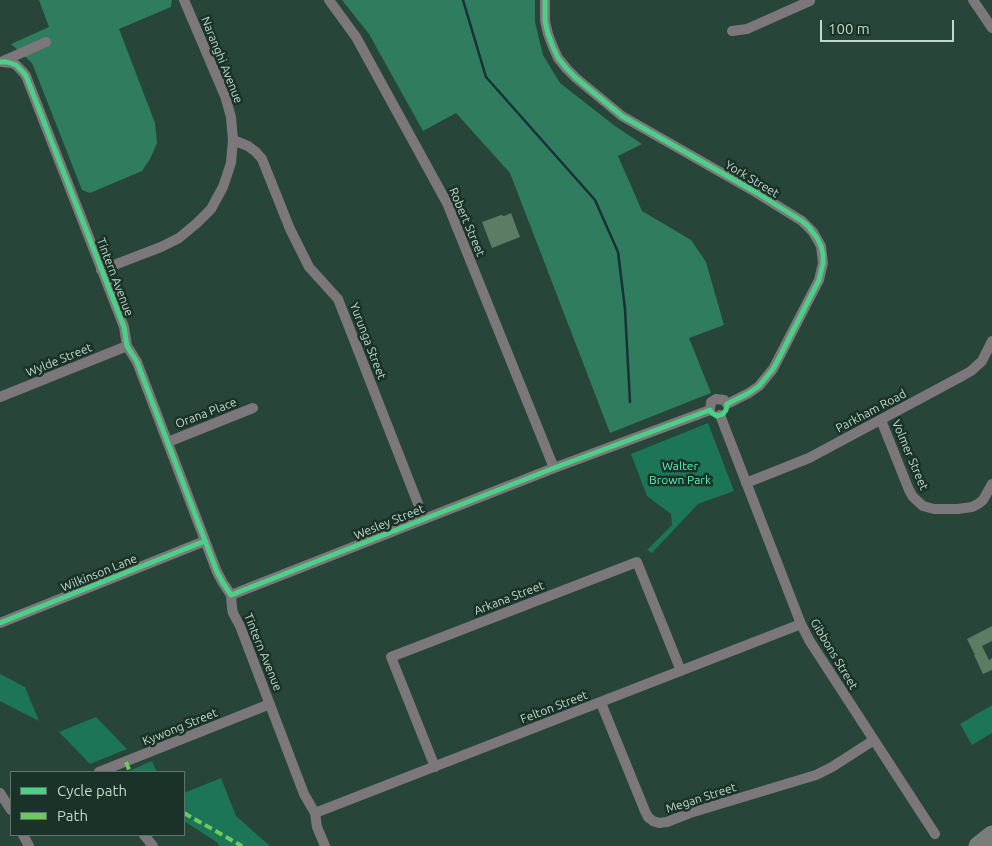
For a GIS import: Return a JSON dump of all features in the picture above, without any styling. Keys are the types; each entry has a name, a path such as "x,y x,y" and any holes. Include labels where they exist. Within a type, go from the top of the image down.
{"highway":[{"path":"978,846 992,835"}],"street":[{"name":"Naranghi Avenue","path":"101,270 161,247 178,238 197,223 211,209 223,187 231,163 233,140 231,117 184,0"},
{"name":"Robert Street","path":"329,0 356,36 447,203 554,468"},
{"name":"York Street","path":"545,0 545,21 553,47 558,58 576,78 622,116 757,193 802,222 813,232 821,246 823,263 819,280 773,369 749,393 727,404"},
{"path":"732,31 747,29 809,0"},
{"path":"973,0 992,28"},
{"path":"1,62 46,42"},
{"name":"Tintern Avenue","path":"1,62 12,63 23,72 124,327 127,346 137,362 220,578 231,595 233,613 240,626 304,794 315,813 317,827 325,846"},
{"name":"Yurunga Street","path":"233,140 248,146 262,159 290,229 309,267 338,299 424,519"},
{"name":"Parkham Road","path":"746,483 809,458 971,371 982,361 992,341"},
{"name":"Wylde Street","path":"0,397 127,346"},
{"path":"716,399 724,400 727,404 725,412 720,416 710,410 711,402 716,399"},
{"name":"Orana Place","path":"168,442 253,408"},
{"path":"554,468 710,410"},
{"name":"Gibbons Street","path":"720,416 801,624 809,640 935,834"},
{"name":"Volmer Street","path":"881,420 909,490 913,497 923,506 934,509 972,507 983,500 992,484"},
{"name":"Wesley Street","path":"231,595 554,468"},
{"name":"Wilkinson Lane","path":"0,623 206,541"},
{"name":"Arkana Street","path":"435,768 391,657 637,562 681,671"},
{"name":"Felton Street","path":"315,813 435,768 801,624"},
{"name":"Megan Street","path":"600,703 645,811 653,821 659,823 816,776 874,740"},
{"name":"Kywong Street","path":"111,770 270,704"},
{"path":"0,793 10,807"},
{"path":"145,836 153,846"}],"green space":[{"path":"39,0 172,0 171,7 119,29 155,123 157,143 142,171 90,193 82,190 32,63 11,44 49,27"},
{"path":"342,0 535,0 535,22 543,55 560,83 615,126 642,144 618,156 642,211 691,240 706,262 724,325 689,338 711,393 610,433 510,173 456,113 423,131 369,34"},
{"name":"Walter Brown Park","path":"708,423 734,491 698,504 652,553 647,550 672,525 671,514 647,496 631,454"},
{"path":"0,674 25,687 39,721 0,701"},
{"path":"992,705 992,733 972,745 960,724"},
{"path":"96,717 127,749 90,764 59,732"},
{"path":"152,761 157,771 129,771"},
{"path":"221,778 236,816 270,846 219,846 218,843 185,822 185,793"}],"building":[{"path":"511,213 520,237 492,248 482,222"},
{"path":"992,626 992,641 982,646 989,660 992,658 992,670 983,674 967,639"}],"waterway":[{"path":"463,0 486,77 595,200 618,252 625,309 630,402"}],"marked path":[{"path":"126,762 130,771"},
{"path":"185,814 242,846"}],"cycle path":[{"path":"0,62 16,65 26,76 124,327 127,346 137,362 217,572 231,595 554,468 710,410 717,416 723,414 727,404 759,386 773,369 779,358 819,280 823,254 817,238 802,221 757,193 622,116 576,78 558,58 553,47 545,21 545,0"},
{"path":"0,623 205,541"}]}
